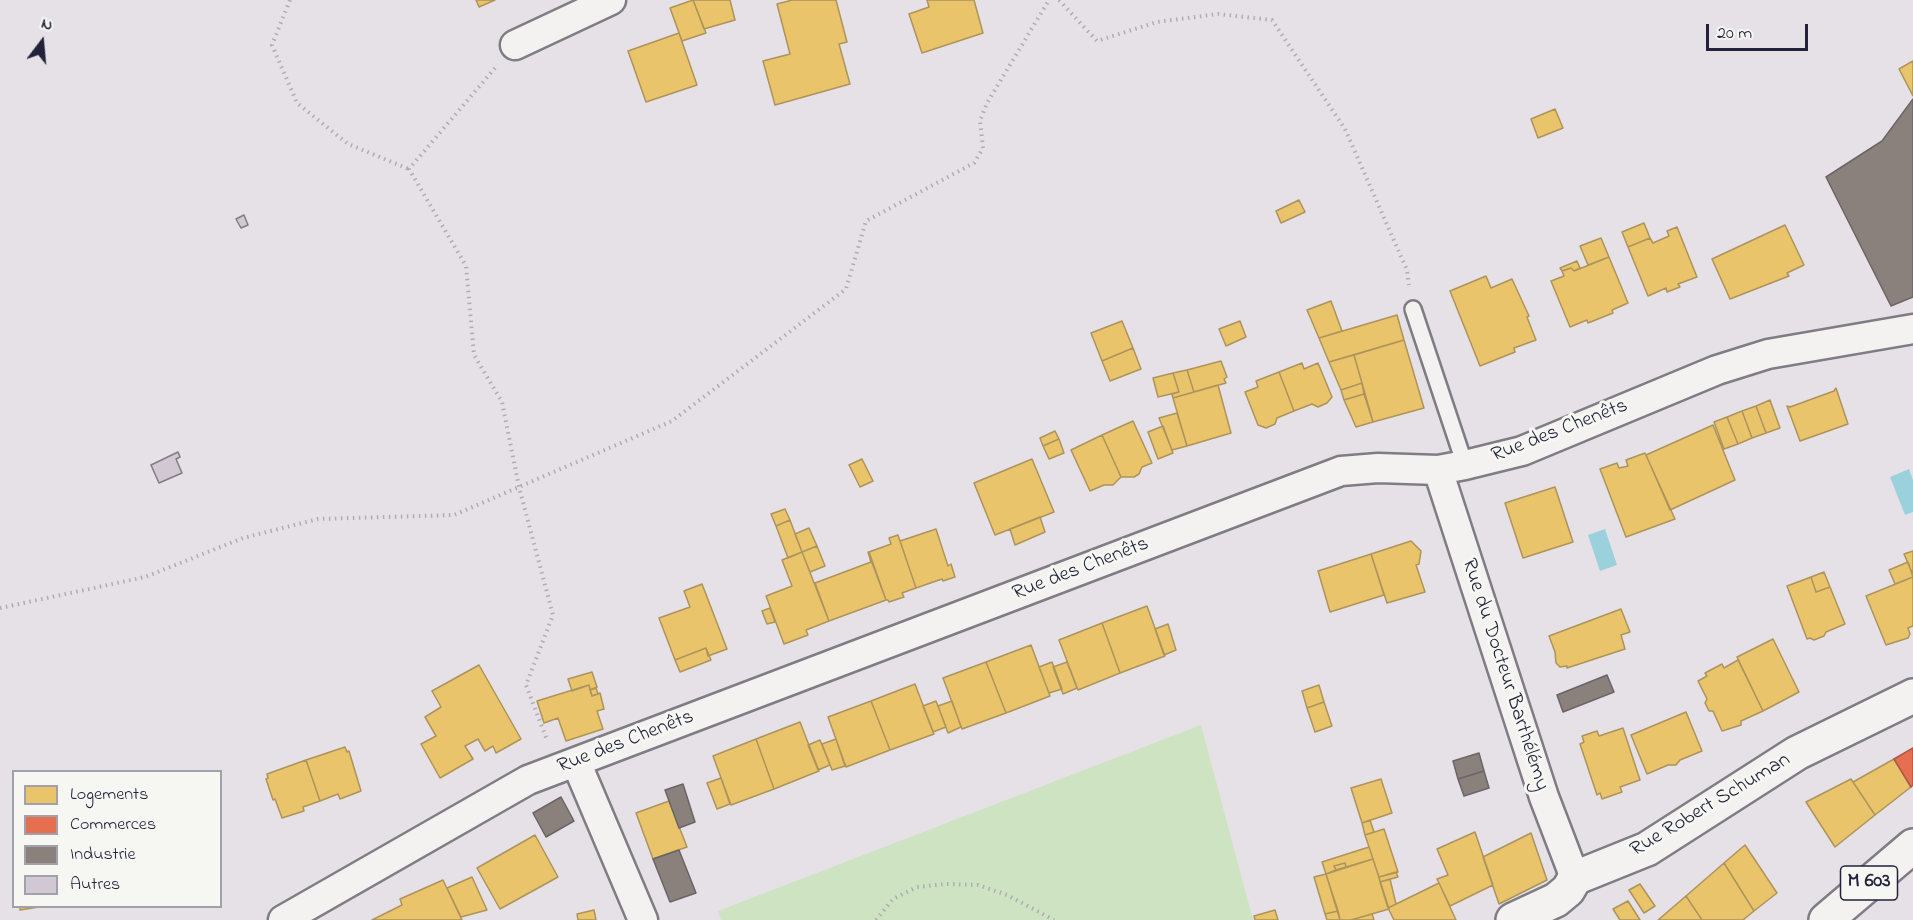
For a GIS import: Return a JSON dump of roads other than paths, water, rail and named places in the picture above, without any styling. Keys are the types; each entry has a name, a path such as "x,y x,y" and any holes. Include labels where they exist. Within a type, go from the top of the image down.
{"street":[{"path":"515,45 611,0"},
{"name":"Rue des Chenêts","path":"283,920 528,780 1341,471 1378,468 1451,468 1522,450 1717,370 1768,354 1913,329"},
{"name":"Rue du Docteur Barthélémy","path":"1451,468 1544,797 1575,878"},
{"name":"Rue Robert Schuman","path":"1513,920 1556,900 1568,890 1575,878 1647,849 1797,753 1913,696"},
{"path":"567,766 643,920"},
{"name":"M 603","path":"1826,920 1913,846"}],"lane":[{"path":"1413,309 1451,468"}],"water":[{"path":"1909,469 1913,480 1913,512 1905,515 1890,477"},
{"path":"1605,529 1617,565 1600,571 1588,535"}]}
